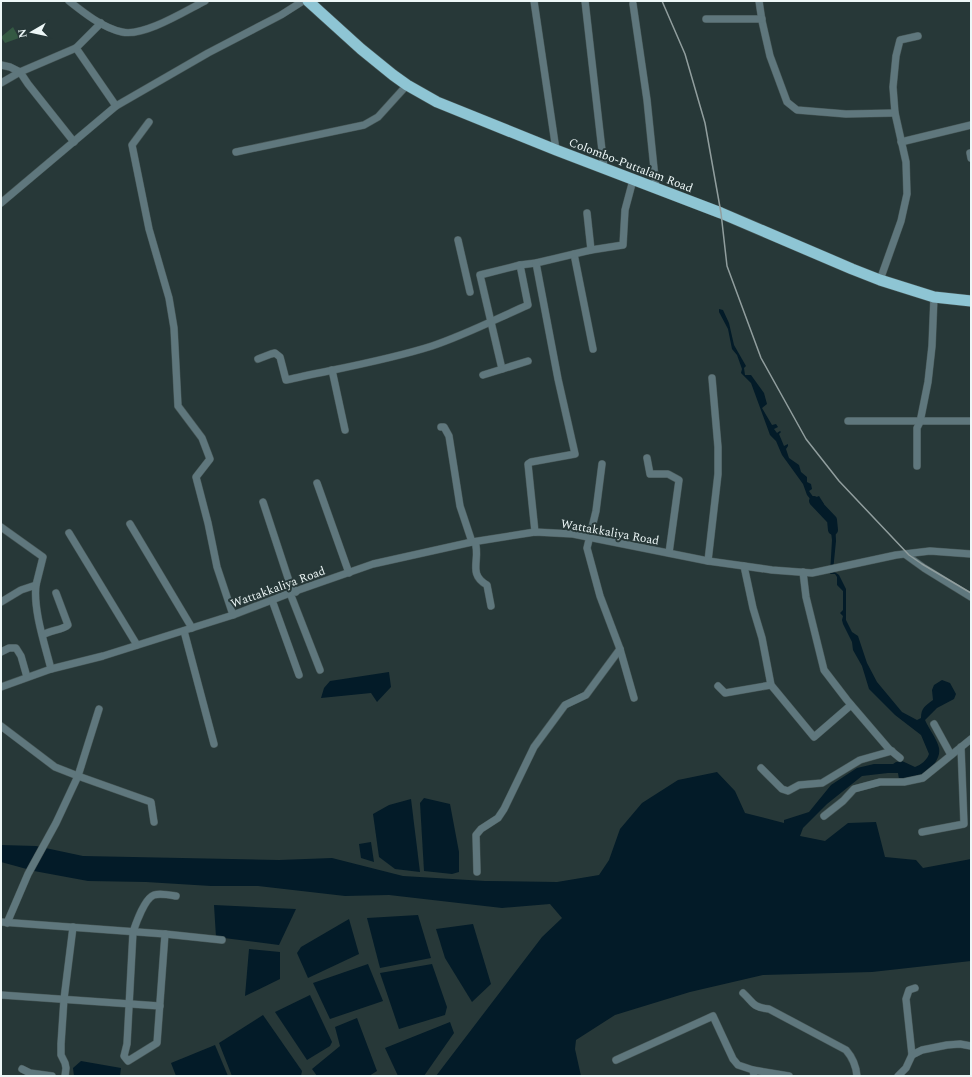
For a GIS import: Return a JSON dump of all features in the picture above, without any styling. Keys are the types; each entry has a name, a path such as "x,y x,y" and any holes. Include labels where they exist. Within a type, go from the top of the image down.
{"highway":[{"name":"Colombo-Puttalam Road","path":"308,1 361,49 407,85 437,102 721,214 880,280 934,297 971,301"}],"street":[{"path":"71,1 101,23 123,32 146,30 205,1"},
{"path":"1,203 116,106 208,53 281,15 303,1"},
{"path":"534,1 556,150"},
{"path":"585,1 604,168"},
{"path":"759,1 770,56 787,102 797,110 846,114 895,113"},
{"path":"633,4 647,100 656,188"},
{"path":"706,19 762,19"},
{"path":"1,83 20,72 76,48 101,23"},
{"path":"880,280 901,221 907,194 906,162 895,113 893,87 896,56 900,40 918,36"},
{"path":"76,48 116,106"},
{"path":"1,65 10,67 20,72 74,142"},
{"path":"236,152 364,125 378,117 407,85"},
{"path":"149,122 132,145 149,229 169,298 174,328 178,406 202,438 210,459 196,477 208,523 217,567 233,615"},
{"path":"901,142 971,125"},
{"path":"467,278 591,250 623,246 625,210 633,180"},
{"path":"587,212 591,250"},
{"path":"458,240 470,292"},
{"path":"574,254 592,349"},
{"path":"535,532 528,464 531,462 575,454 558,379 536,263"},
{"path":"258,359 271,354 275,354 280,357 286,380 432,346 528,305 520,265"},
{"path":"480,275 502,369"},
{"path":"917,466 917,428 920,422 928,382 932,346 934,297"},
{"path":"483,375 528,361"},
{"path":"332,370 345,430"},
{"path":"708,561 716,488 718,446 712,378"},
{"path":"848,421 971,422"},
{"path":"441,427 444,427 449,436 460,506 477,546 476,571 478,579 487,585 491,606"},
{"path":"648,458 650,474 668,474 679,480 669,553"},
{"path":"602,464 596,511 587,548 600,596 620,649 634,698"},
{"path":"317,483 349,573"},
{"path":"264,502 290,584 320,670"},
{"path":"130,524 192,628"},
{"path":"1,527 43,557 35,595 36,609 51,670"},
{"name":"Wattakkaliya Road","path":"1,687 27,677 103,656 233,615 373,564 474,542 535,532 573,534 708,561 772,570 812,573 896,555 930,551 971,554"},
{"path":"69,533 137,645"},
{"path":"906,555 971,597"},
{"path":"744,566 772,685 814,737 851,706"},
{"path":"803,572 806,596 824,670 851,706 900,758"},
{"path":"1,602 21,590 36,585"},
{"path":"43,635 50,631 68,626 56,593"},
{"path":"272,600 299,675"},
{"path":"184,631 214,744"},
{"path":"1,652 9,648 16,648 21,656 27,677"},
{"path":"477,872 476,835 481,829 498,818 504,809 534,747 565,705 586,695 620,649"},
{"path":"718,686 725,693 772,685"},
{"path":"99,708 78,776 56,823 43,844 4,922 165,934 222,940"},
{"path":"934,724 951,755"},
{"path":"1,726 55,767 151,802 154,822"},
{"path":"824,816 843,801 854,789 880,782 904,782 923,778 971,739"},
{"path":"922,832 964,824 961,746"},
{"path":"761,768 782,789 788,791 799,785 822,783 860,760 891,750"},
{"path":"165,934 157,1043 128,1061 124,1056 127,1044 133,932 137,920 150,897 156,894 176,896"},
{"path":"65,1076 65,1063 61,1055 64,999 73,927"},
{"path":"898,1076 906,1068 912,1055 906,998 909,990 915,988"},
{"path":"743,993 759,1008 769,1009 846,1050 856,1065 857,1076"},
{"path":"1,995 160,1006"},
{"path":"616,1060 713,1016 733,1059 738,1065 753,1073 789,1076"},
{"path":"912,1055 922,1050 947,1045 960,1044 971,1046"},
{"path":"22,1069 30,1073 52,1076"}],"green space":[{"path":"13,27 19,38 5,43 1,37"}],"water":[{"path":"719,309 723,310 729,323 734,345 746,366 744,368 745,375 751,375 764,393 767,404 762,408 772,425 776,424 778,427 774,429 777,433 780,431 781,432 779,434 784,446 788,444 786,449 789,458 799,465 801,472 807,477 807,482 811,484 812,489 809,491 814,498 819,496 824,504 822,514 807,495 803,484 782,455 776,441 770,435 751,383 741,373 742,369 737,355 732,349 728,329 719,312"},
{"path":"822,514 835,520 836,541 833,571 839,575 846,589 846,620 852,632 858,636 867,663 877,682 902,712 917,720 921,718 924,708 933,700 932,690 934,685 942,680 950,683 956,694 954,699 937,708 925,720 937,741 939,750 937,759 928,771 920,776 899,779 898,773 862,776 827,804 803,828 800,836 825,841 848,823 876,822 885,857 916,860 923,868 971,859 971,961 872,972 763,975 690,992 615,1015 576,1040 575,1049 581,1076 436,1076 542,937 562,918 550,904 502,908 389,895 345,896 258,886 211,886 146,882 88,881 34,871 1,862 1,845 36,846 83,856 279,860 332,858 403,876 485,881 557,882 599,875 609,860 620,829 642,803 678,780 717,772 735,791 745,813 784,823 784,820 809,812 831,785 857,768 874,764 893,764 902,761 915,767 924,762 929,754 921,735 895,715 869,689 862,666 853,650 852,642 843,624 843,616 840,613 843,610 843,591 837,585 837,577 835,574 830,574 832,540 830,524"},
{"path":"389,672 391,687 377,702 371,693 321,698 324,688 330,681"},
{"path":"424,798 450,804 459,852 459,872 452,874 424,871 420,803"},
{"path":"411,799 420,872 395,869 379,857 373,814 389,805"},
{"path":"371,842 374,862 361,858 359,844"},
{"path":"214,905 296,909 279,945 216,937"},
{"path":"418,915 431,958 380,968 367,918"},
{"path":"349,919 359,954 308,978 297,953 301,947"},
{"path":"473,924 491,984 472,1002 445,958 436,929"},
{"path":"249,949 280,952 280,979 245,996"},
{"path":"368,964 383,1001 330,1019 313,983"},
{"path":"432,964 447,1007 445,1015 399,1029 380,973"},
{"path":"310,995 332,1042 330,1046 307,1060 275,1012"},
{"path":"263,1015 302,1071 301,1076 232,1076 219,1043"},
{"path":"357,1018 377,1071 369,1076 317,1076 312,1069 340,1046 335,1027"},
{"path":"450,1022 454,1033 424,1076 398,1076 385,1048"},
{"path":"215,1045 228,1076 176,1076 171,1063"},
{"path":"81,1061 121,1068 120,1076 74,1076 73,1068"}],"waterway":[{"path":"814,501 832,520 833,530"}],"railway":[{"path":"662,1 685,54 705,123 721,213 727,266 761,358 806,439 839,481 909,555 971,593"}]}
